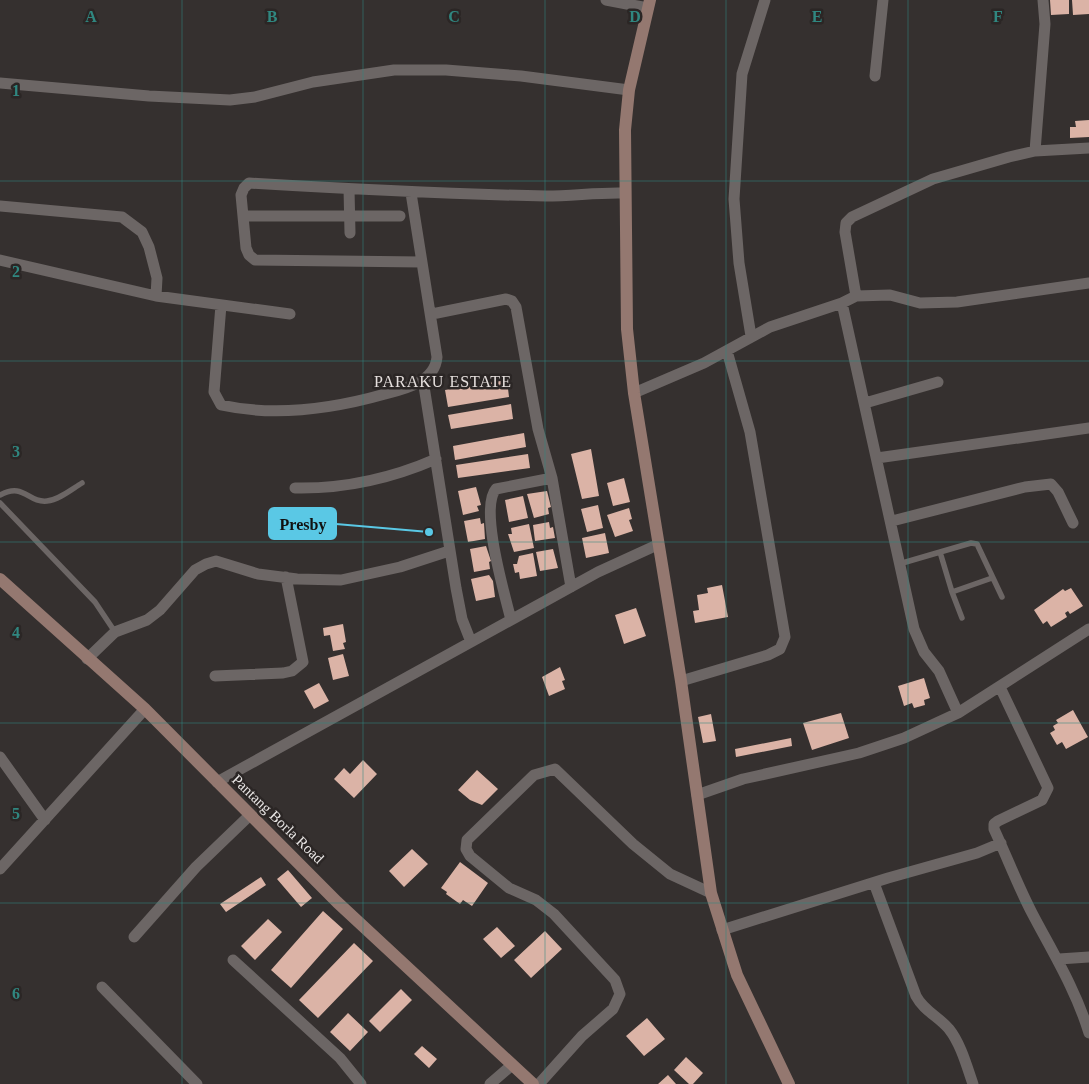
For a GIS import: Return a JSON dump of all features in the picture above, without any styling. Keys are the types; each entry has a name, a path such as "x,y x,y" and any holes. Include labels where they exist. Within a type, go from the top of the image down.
{"street":[{"path":"606,0 649,4 629,90 625,144 627,330 634,393 680,681 711,893 744,993 789,1084"},
{"path":"752,336 739,262 734,199 742,74 765,0"},
{"path":"875,76 883,0"},
{"path":"1035,151 1044,33 1043,0"},
{"path":"0,83 149,96 230,100 255,97 313,82 394,70 446,70 521,76 629,90"},
{"path":"856,296 845,232 846,223 852,217 933,179 1035,151 1089,148"},
{"path":"421,262 255,260 249,256 246,248 241,196 244,188 249,183 411,193 558,196 605,192 625,193"},
{"path":"350,189 350,233"},
{"path":"221,305 214,392 221,405 238,409 322,408 362,401 406,388 423,380 437,363 432,314 421,262 411,193"},
{"path":"0,206 122,217 142,232 149,247 157,278 156,296"},
{"path":"243,216 400,216"},
{"path":"0,260 156,296 290,314"},
{"path":"634,393 727,351 770,327 842,303 856,296 890,295 920,303 957,302 1089,284"},
{"path":"432,314 506,299 512,301 516,307 538,429 552,478 571,587"},
{"path":"842,303 892,521 899,564 914,630 924,652 939,671 958,713"},
{"path":"680,681 768,655 780,649 785,637 750,432 727,351"},
{"path":"423,380 449,551 462,619 471,642"},
{"path":"865,403 938,382"},
{"path":"877,458 1088,430"},
{"path":"294,488 324,488 371,482 436,459"},
{"path":"511,620 493,536 489,502 491,494 496,489 552,478"},
{"path":"892,521 1026,487 1051,484 1058,492 1073,523"},
{"path":"217,782 571,587 657,545"},
{"path":"87,659 115,632 147,620 160,610 195,570 216,561 258,574 286,578 341,580 400,567 449,551"},
{"path":"216,676 283,673 292,671 303,662 286,578"},
{"name":"Pantang Borla Road","path":"0,579 87,659 145,708 217,782 420,981 533,1084"},
{"path":"697,795 743,779 859,753 904,738 958,713 1089,629"},
{"path":"1000,687 1048,788 1042,800 994,824 1032,912 1059,959 1082,1010 1089,1034"},
{"path":"0,869 145,708"},
{"path":"0,757 45,820"},
{"path":"539,1084 582,1036 613,1009 620,994 615,980 554,914 536,900 509,888 487,871 470,856 466,848 467,840 534,775 555,769 633,844 670,874 711,893"},
{"path":"134,937 196,867 250,814"},
{"path":"722,930 977,853 1001,843"},
{"path":"874,883 916,996 923,1008 948,1029 955,1038 973,1084"},
{"path":"1059,959 1089,957"},
{"path":"233,960 340,1058 362,1084"},
{"path":"102,987 197,1084"},
{"path":"490,1084 512,1065"}],"lane":[{"path":"0,495 7,491 21,491 39,501 47,502 82,484"},
{"path":"0,503 95,602 115,632"},
{"path":"899,564 971,543 977,544 1002,598"},
{"path":"940,552 962,618"},
{"path":"952,592 992,578"}],"building":[{"path":"1050,0 1069,0 1069,14 1051,15"},
{"path":"1072,0 1089,0 1089,14 1073,15"},
{"path":"1089,120 1089,137 1070,138 1070,127 1076,127 1075,121"},
{"path":"507,380 509,397 448,407 445,390"},
{"path":"511,404 513,419 451,429 448,415"},
{"path":"524,433 526,447 455,460 453,446"},
{"path":"591,449 599,496 582,499 571,454"},
{"path":"528,454 530,468 458,478 456,465"},
{"path":"624,478 630,502 613,506 607,483"},
{"path":"476,487 481,505 477,506 479,511 463,515 458,491"},
{"path":"547,491 551,507 548,508 549,514 534,518 527,494"},
{"path":"523,496 528,518 509,522 505,500"},
{"path":"598,505 603,528 587,532 581,509"},
{"path":"629,508 632,519 629,520 633,531 615,537 607,515"},
{"path":"480,518 481,524 484,523 485,539 468,542 464,521"},
{"path":"549,522 550,528 553,527 555,538 535,541 533,525"},
{"path":"529,524 534,548 514,552 508,534 512,534 511,528"},
{"path":"605,533 609,553 586,558 582,538"},
{"path":"486,546 491,561 489,562 490,569 474,572 470,549"},
{"path":"553,549 558,568 540,571 536,552"},
{"path":"533,553 537,576 520,579 519,572 515,573 513,564 517,564 519,556"},
{"path":"489,575 493,581 495,597 476,601 471,579"},
{"path":"722,585 728,617 695,623 693,611 699,610 697,595 708,593 707,588"},
{"path":"1071,588 1083,606 1070,614 1068,611 1065,613 1067,617 1051,627 1047,621 1043,624 1034,610 1063,589 1065,591"},
{"path":"636,608 646,636 624,644 615,615"},
{"path":"343,624 346,642 343,643 345,649 333,651 330,635 324,636 323,628"},
{"path":"343,654 349,676 333,680 328,658"},
{"path":"560,667 565,680 562,681 565,689 549,696 542,677"},
{"path":"924,678 930,698 924,700 925,705 914,708 912,703 904,706 898,686"},
{"path":"319,683 329,701 314,709 304,691"},
{"path":"1073,710 1088,737 1066,749 1062,742 1057,745 1050,733 1055,730 1053,726 1058,723 1056,720"},
{"path":"841,713 849,738 812,750 803,723"},
{"path":"711,714 716,741 703,743 698,717"},
{"path":"791,738 792,746 736,757 735,749"},
{"path":"363,760 377,774 354,798 334,779 344,768 350,774"},
{"path":"477,770 498,789 482,805 470,800 458,790"},
{"path":"412,849 428,864 404,887 389,871"},
{"path":"460,862 488,883 472,906 463,900 460,904 441,888"},
{"path":"288,870 312,898 301,907 277,879"},
{"path":"261,877 266,885 226,912 220,904"},
{"path":"323,911 343,929 291,988 271,970"},
{"path":"268,919 282,932 255,960 241,946"},
{"path":"497,927 515,946 501,958 483,939"},
{"path":"545,931 562,949 531,978 514,960"},
{"path":"354,943 373,961 318,1018 299,1000"},
{"path":"401,989 412,1000 380,1032 369,1021"},
{"path":"348,1013 368,1032 350,1051 330,1032"},
{"path":"647,1018 665,1039 644,1056 626,1036"},
{"path":"422,1046 437,1059 429,1068 414,1054"},
{"path":"686,1057 703,1073 693,1084 689,1084 674,1070"},
{"path":"668,1075 676,1084 658,1084"}],"place":[{"name":"Presby","path":"429,532"}],"district":[{"name":"PARAKU ESTATE","path":"443,381"}]}
